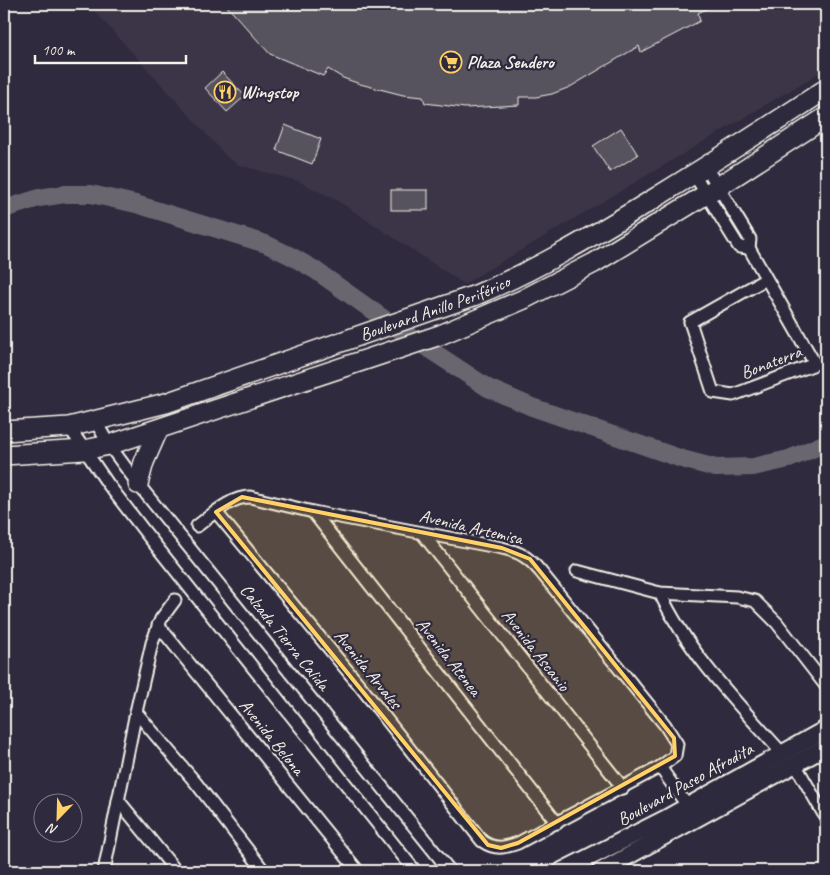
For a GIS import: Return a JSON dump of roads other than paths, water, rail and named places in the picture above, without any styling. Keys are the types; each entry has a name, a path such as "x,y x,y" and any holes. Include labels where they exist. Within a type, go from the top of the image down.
{"main road":[{"name":"Boulevard Anillo Periférico","path":"4,431 69,427 96,422 166,403 476,295 575,247 700,171 826,89"},
{"name":"Boulevard Anillo Periférico","path":"4,455 84,450 108,445 440,335 522,300 594,263 713,191 826,117"},
{"path":"138,484 144,462 158,430"}],"street":[{"path":"700,171 713,191 734,213 750,239 749,248 739,247 722,220 713,191"},
{"path":"722,220 734,213"},
{"name":"Bonaterra","path":"749,248 815,364 733,395 713,392 690,322 766,279"},
{"name":"Calzada Tierra Calida","path":"96,422 108,445 138,484 450,871"},
{"path":"69,427 144,532 415,871"},
{"name":"Avenida Artemisa","path":"197,526 242,497 263,499 314,512 502,548 522,554 530,559 674,738 677,748 675,756 660,767"},
{"name":"Avenida Arvales","path":"216,512 361,687 482,840 494,848 500,848 513,845 557,823"},
{"name":"Avenida Atenea","path":"314,512 557,823"},
{"name":"Avenida Ascanio","path":"422,533 622,788"},
{"path":"577,571 660,593 755,601 777,623 826,686"},
{"path":"660,593 679,629 703,661 782,753"},
{"path":"104,871 136,712 158,625 175,600"},
{"name":"Avenida Belona","path":"158,625 358,871"},
{"path":"136,712 196,783 264,871"},
{"name":"Boulevard Paseo Afrodita","path":"601,871 782,753 826,729"},
{"name":"Boulevard Paseo Afrodita","path":"562,871 692,813 795,764 826,747"},
{"path":"795,764 826,818"},
{"path":"557,823 660,767 692,813"},
{"path":"118,800 176,871"}],"waterway":[{"path":"4,209 39,198 65,194 91,194 136,204 266,244 315,270 397,328 488,388 532,407 682,459 716,468 753,467 789,459 826,443"}],"place":[{"name":"Plaza Sendero","path":"451,62"},
{"name":"Wingstop","path":"225,92"}]}
